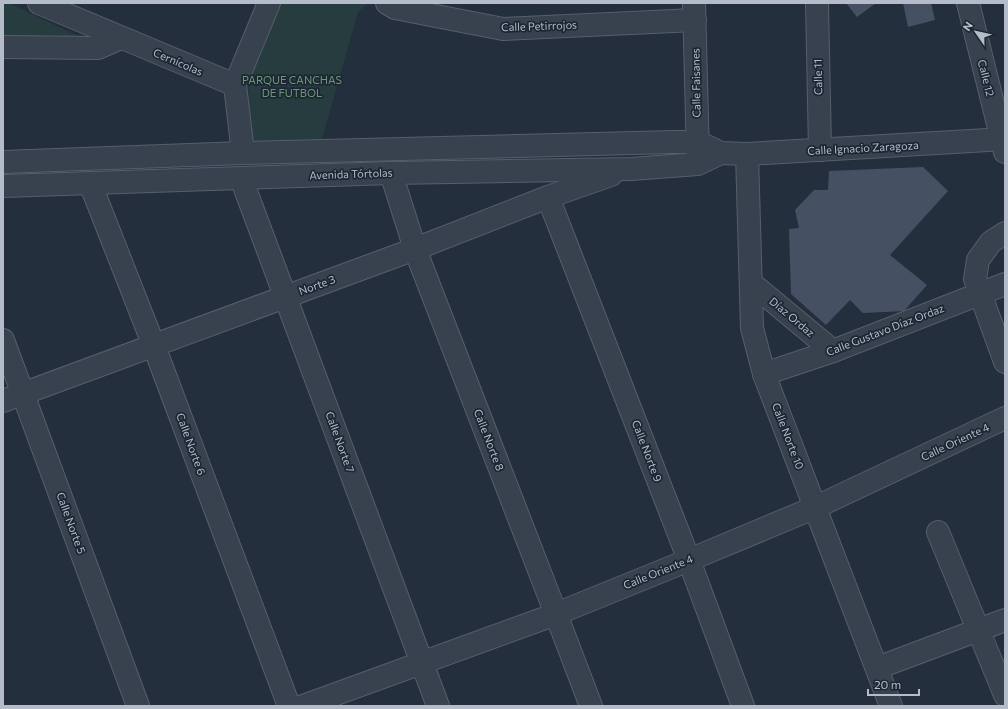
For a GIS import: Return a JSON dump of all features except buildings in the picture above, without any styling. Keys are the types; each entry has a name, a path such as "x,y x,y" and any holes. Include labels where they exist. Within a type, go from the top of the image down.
{"street":[{"name":"Cernícolas","path":"39,3 235,85"},
{"path":"243,153 235,85 269,3"},
{"name":"Calle Petirrojos","path":"388,3 395,8 503,29 694,11"},
{"name":"Calle 11","path":"817,3 820,150"},
{"name":"Calle 12","path":"968,3 1004,144"},
{"name":"Calle Faisanes","path":"694,11 698,164"},
{"path":"3,47 98,48 121,38"},
{"path":"3,162 243,153 698,142"},
{"name":"Calle Ignacio Zaragoza","path":"698,142 720,153 747,154 1004,144"},
{"name":"Calle Ignacio Zaragoza","path":"698,164 720,153"},
{"name":"Calle Norte 10","path":"747,154 752,328 764,374 891,706"},
{"name":"Avenida Tórtolas","path":"3,186 391,173 631,169 698,164"},
{"name":"Norte 3","path":"13,397 287,297 548,197 631,169"},
{"name":"Calle Norte 8","path":"391,173 415,249 591,706"},
{"name":"Calle Norte 7","path":"242,178 438,706"},
{"name":"Calle Norte 6","path":"90,183 154,346 289,706"},
{"name":"Calle Norte 9","path":"548,197 689,560 743,706"},
{"path":"1005,233 991,242 978,260 975,279 979,294 1005,362"},
{"name":"Díaz Ordaz","path":"751,282 833,351"},
{"name":"Calle Gustavo Díaz Ordaz","path":"764,374 833,351 1005,284"},
{"name":"Calle Norte 5","path":"3,340 13,397 138,706"},
{"name":"Calle Oriente 4","path":"303,706 556,614 689,560 816,507 1005,418"},
{"path":"938,532 1005,695"},
{"path":"877,668 1005,620"}],"green space":[{"path":"3,3 9,3 84,39 3,40"},
{"name":"PARQUE CANCHAS DE FUTBOL","path":"278,3 368,3 358,12 322,139 251,141 248,80"}]}
